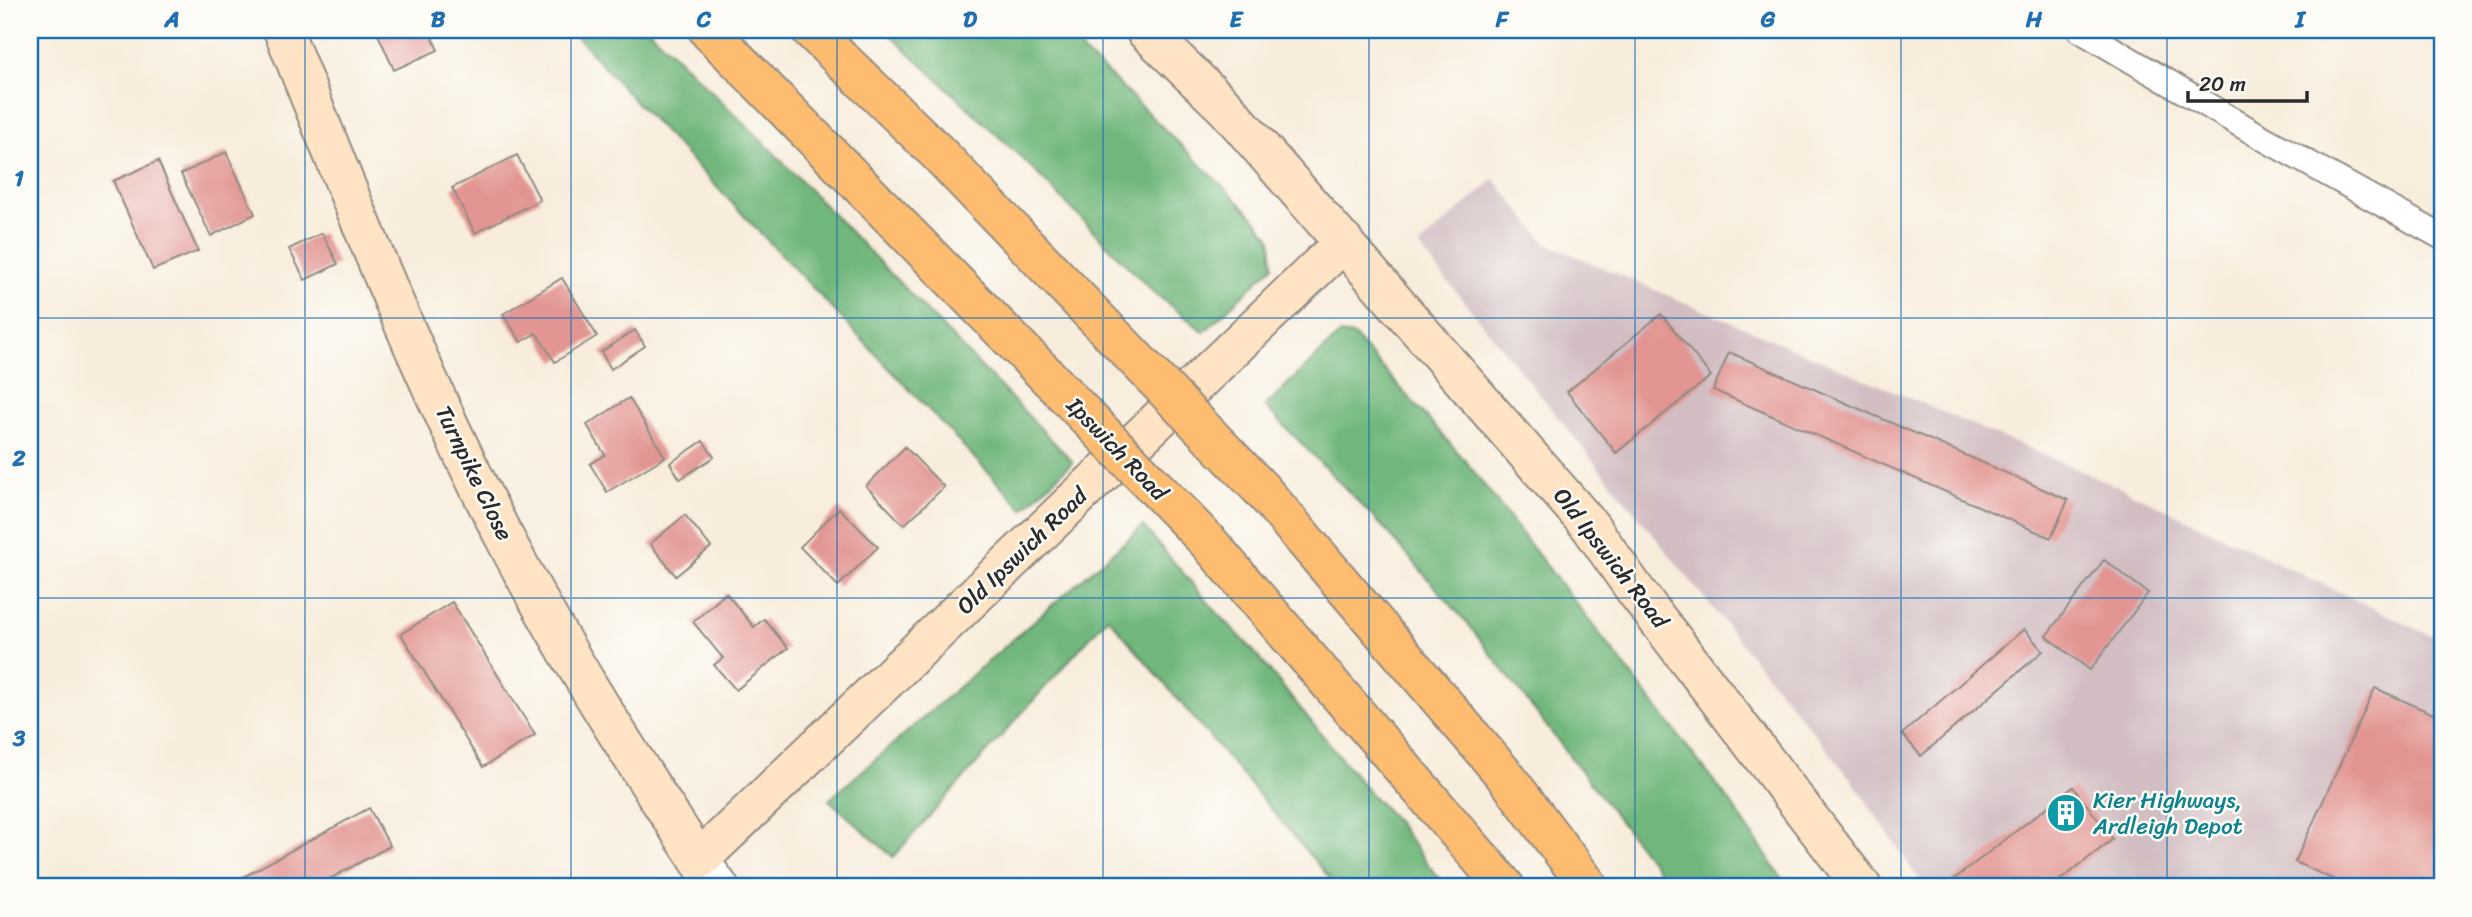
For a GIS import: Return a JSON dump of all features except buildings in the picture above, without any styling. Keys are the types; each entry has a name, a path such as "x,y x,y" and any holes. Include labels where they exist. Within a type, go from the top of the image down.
{"highway":[{"name":"Ipswich Road","path":"708,30 1210,544 1505,887"},
{"path":"811,30 938,153 1262,490 1507,778 1589,887"}],"street":[{"name":"Turnpike Close","path":"283,30 381,272 474,477 574,663 709,873"},
{"name":"Old Ipswich Road","path":"1145,30 1226,108 1590,526 1635,590 1862,887"},
{"name":"Old Ipswich Road","path":"709,873 1344,242"}],"lane":[{"path":"2080,30 2263,138 2442,237"}],"shaded area":[{"path":"1494,179 1547,244 2121,488 2442,641 2442,887 1924,887 1852,780 1419,246"}],"green space":[{"path":"571,30 649,30 771,150 1073,462 1023,509 633,99"},
{"path":"885,30 1058,30 1102,68 1252,215 1271,238 1273,266 1204,332 1153,292 1027,163"},
{"path":"1340,334 1354,336 1463,458 1730,802 1788,887 1671,887 1466,622 1383,527 1265,406"},
{"path":"1143,526 1251,648 1368,791 1392,816 1445,887 1337,887 1108,617 893,857 829,800"}],"place":[{"name":"Kier Highways, Ardleigh Depot","path":"2066,813"}]}
